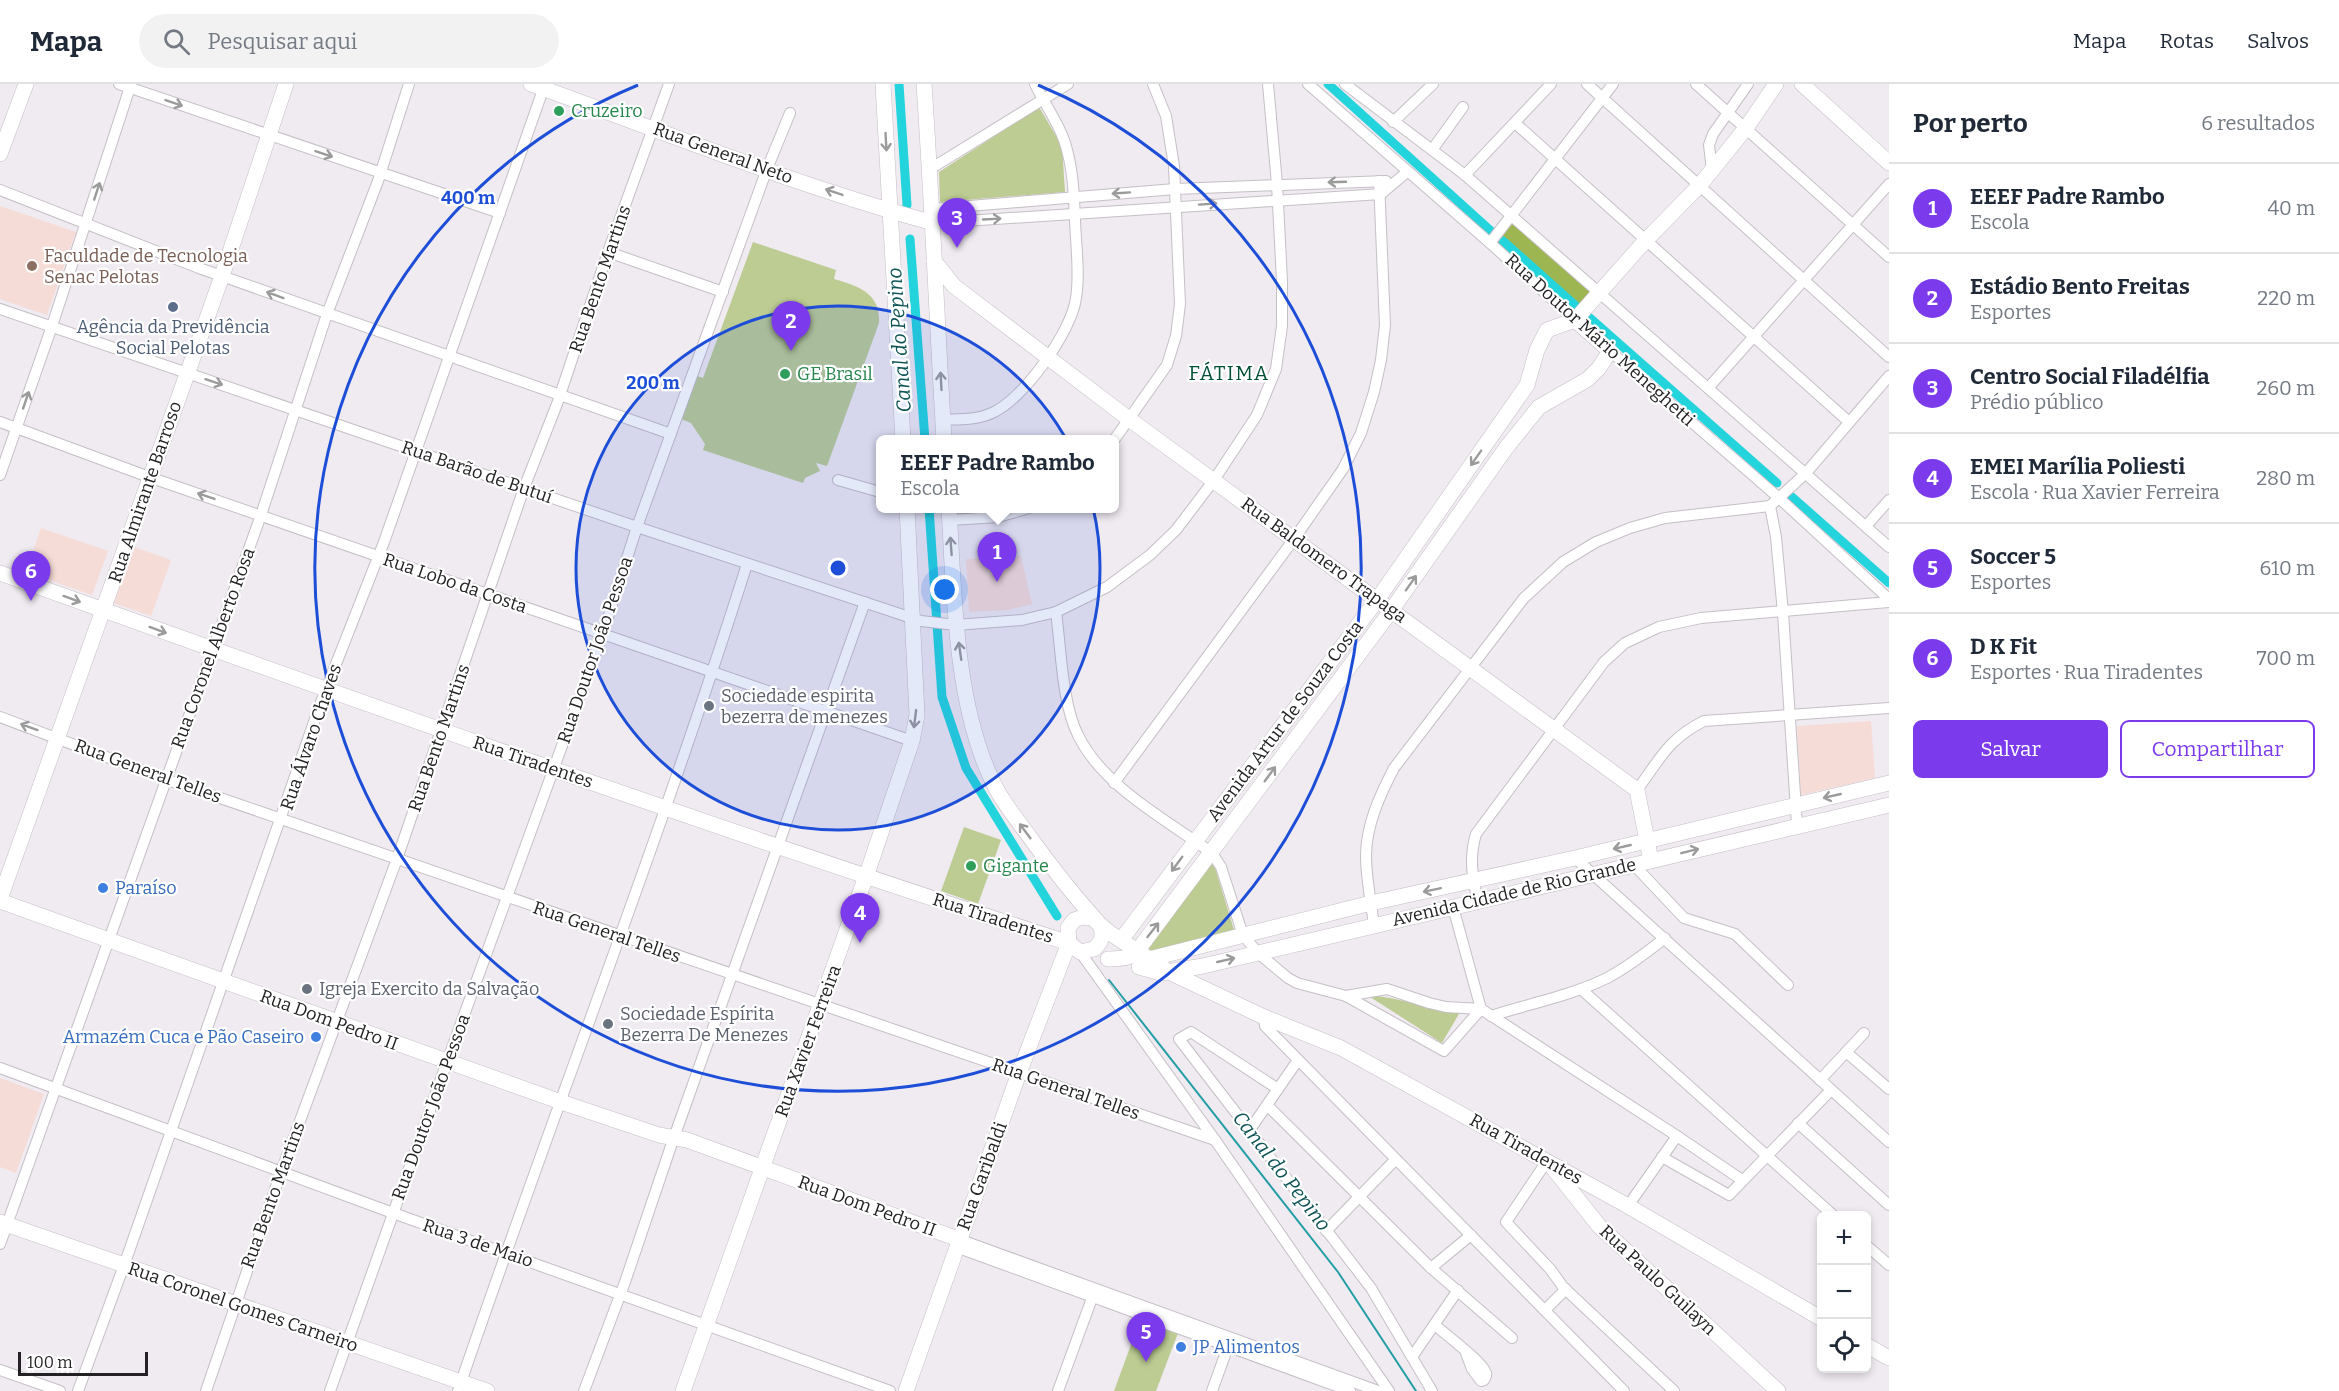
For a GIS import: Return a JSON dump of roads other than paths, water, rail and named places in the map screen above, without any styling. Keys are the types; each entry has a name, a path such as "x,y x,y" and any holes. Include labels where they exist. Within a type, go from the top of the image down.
{"street":[{"path":"0,154 26,84"},
{"name":"Rua Almirante Barroso","path":"0,900 105,610 149,477 222,276 286,84"},
{"name":"Rua Coronel Alberto Rosa","path":"0,1244 3,1223 57,1088 165,779 261,515 327,314 380,173 410,84"},
{"name":"Rua Bento Martins","path":"206,1391 281,1172 397,858 524,488 560,394 608,252 669,84"},
{"path":"883,84 903,435"},
{"path":"924,84 944,435"},
{"path":"943,420 976,418 1007,405 1023,390 1048,357 1072,314 1076,299 1074,197 1071,165 1065,141 1035,84"},
{"path":"930,170 1068,84"},
{"path":"1118,435 1167,365 1176,336 1180,304 1174,166 1166,116 1153,84"},
{"name":"Rua Barão de Butuí","path":"0,309 637,527 917,620 950,625 1022,620 1056,612 1107,587 1150,555 1176,530 1214,480 1257,415 1276,369 1282,315 1277,184 1268,84"},
{"name":"Rua Doutor Mário Meneghetti","path":"1308,84 1611,351 1775,502 1889,600"},
{"name":"Rua Doutor Mário Meneghetti","path":"1345,84 1465,175 1889,547"},
{"path":"1393,122 1433,84"},
{"path":"1465,175 1551,84"},
{"path":"1587,84 1889,357"},
{"path":"1490,243 1613,84"},
{"path":"1696,84 1889,257"},
{"path":"1712,170 1709,145 1713,134 1748,84"},
{"path":"1575,320 1646,240 1700,185 1746,128 1776,84"},
{"path":"1802,84 1889,163"},
{"path":"0,475 86,224 127,85 268,136 500,213"},
{"name":"Rua General Neto","path":"540,86 767,169 890,211 917,218 933,216"},
{"name":"Rua Álvaro Chaves","path":"78,1391 282,819 326,689 378,556 450,356 500,213 540,86"},
{"path":"1432,150 1463,107"},
{"name":"Rua Doutor João Pessoa","path":"330,1391 552,769 603,633 637,527 767,169 790,113"},
{"path":"1515,123 1849,422"},
{"path":"933,216 1074,215 1176,206 1381,194 1407,172"},
{"path":"1114,783 1294,539 1343,469 1361,433 1374,392 1385,325 1379,181"},
{"path":"933,216 1074,197 1175,189 1395,181"},
{"path":"1709,387 1889,184"},
{"path":"0,190 222,276 671,434"},
{"path":"608,252 723,292"},
{"name":"Rua Baldomero Trapaga","path":"934,261 954,286 1129,419 1392,610 1468,669 1637,790"},
{"path":"936,297 939,289 945,285 954,286"},
{"name":"Avenida Artur de Souza Costa","path":"1119,939 1124,936 1194,840 1377,600 1510,411 1527,385 1537,350 1547,330 1575,320"},
{"name":"Avenida Artur de Souza Costa","path":"1142,959 1212,853 1392,610 1506,448 1539,407 1588,379 1611,351"},
{"path":"1374,925 1366,855 1371,824 1380,795 1394,768 1524,598 1563,562 1596,542 1630,528 1665,518 1775,502 1806,473 1889,376"},
{"name":"Avenida Artur de Souza Costa","path":"1506,448 1510,411"},
{"name":"Rua Lobo da Costa","path":"0,422 149,477 912,741"},
{"path":"837,480 876,491"},
{"path":"1866,526 1889,500"},
{"path":"1775,502 1797,825"},
{"name":"Rua Xavier Ferreira","path":"683,1391 866,877 912,741 917,715 917,620 907,513"},
{"path":"949,514 998,517 1012,513"},
{"name":"Rua Tiradentes","path":"949,514 950,625 977,741 991,779 1016,819 1073,895 1098,923 1142,959 1264,1017 1341,1048 1628,1206 1817,1316"},
{"path":"460,1386 505,1252 561,1102 713,671 747,564"},
{"name":"Rua Tiradentes","path":"0,573 552,769 1077,949 1108,959 1142,959"},
{"path":"1478,901 1473,880 1471,850 1476,834 1604,662 1625,644 1659,627 1701,618 1783,613 1889,600"},
{"path":"584,1391 621,1294 669,1138 732,974 865,602"},
{"path":"1056,612 1066,692 1077,735 1089,754 1114,783 1212,853 1221,867 1243,935 1257,953 1297,983 1346,996 1444,1051 1480,1009"},
{"path":"1651,861 1637,790 1671,743 1684,731 1704,722 1889,708"},
{"name":"Rua General Telles","path":"0,717 165,779 1215,1140"},
{"path":"1287,719 1302,730"},
{"name":"Avenida Cidade de Rio Grande","path":"1142,959 1371,903 1575,858 1889,783"},
{"name":"Avenida Cidade de Rio Grande","path":"1142,959 1161,973 1203,966 1889,805"},
{"path":"1575,858 1889,1142"},
{"path":"1634,865 1684,918 1735,934 1788,985"},
{"name":"Rua Dom Pedro II","path":"0,900 336,1023 669,1138 1352,1388 1378,1391"},
{"path":"1453,907 1480,1009"},
{"path":"1077,949 1094,950 1101,941 1102,930 1098,923 1088,917 1074,920 1067,933 1077,949 1215,1140 1389,1391"},
{"path":"1491,1016 1581,989 1606,978 1630,964 1665,938"},
{"name":"Rua Garibaldi","path":"906,1391 957,1243 1061,961 1077,949"},
{"path":"1198,987 1194,978 1203,966"},
{"name":"Rua Tiradentes","path":"1169,972 1221,997"},
{"path":"1346,996 1387,989 1446,1007 1480,1009 1742,1180"},
{"path":"1581,989 1829,1211"},
{"path":"1264,1017 1265,1026 1624,1391"},
{"path":"1278,1089 1191,1032 1179,1039 1371,1288 1431,1391"},
{"path":"1820,1080 1864,1033"},
{"path":"1846,1052 1889,1089"},
{"path":"1249,1131 1298,1060"},
{"name":"Rua 3 de Maio","path":"0,1068 393,1213 890,1391"},
{"path":"1662,1157 1729,1195 1831,1090"},
{"path":"1267,1106 1431,1268 1512,1338"},
{"path":"1798,1123 1889,1205"},
{"path":"1628,1206 1677,1136"},
{"path":"1326,1231 1395,1160"},
{"path":"1547,1161 1506,1222 1566,1289 1674,1391"},
{"name":"Rua Paulo Guilayn","path":"1547,1161 1599,1226 1778,1391"},
{"name":"Rua Coronel Gomes Carneiro","path":"3,1223 235,1302 460,1386 487,1391"},
{"path":"1431,1268 1471,1234"},
{"path":"1871,1249 1889,1265"},
{"path":"1545,1310 1566,1289"},
{"path":"1412,1357 1458,1290"},
{"path":"1058,1391 1094,1292"},
{"path":"1435,1325 1466,1353"},
{"path":"1212,1391 1230,1342"},
{"path":"1871,1348 1889,1358"},
{"path":"0,1370 60,1391"}],"waterway":[{"name":"Canal do Pepino","path":"899,84 907,205"},
{"path":"1328,84 1491,231"},
{"name":"Canal do Pepino","path":"910,239 925,435"},
{"path":"1503,241 1576,306"},
{"path":"1590,318 1777,483"},
{"path":"1792,497 1889,583"},
{"name":"Canal do Pepino","path":"929,513 942,697 966,768 1057,916"},
{"name":"Canal do Pepino","path":"1109,980 1338,1272 1416,1391"}],"place":[{"name":"Cruzeiro","path":"559,111"},
{"name":"Centro Social Filadélfia","path":"957,248"},
{"name":"Faculdade de Tecnologia Senac Pelotas","path":"32,266"},
{"name":"Agência da Previdência Social Pelotas","path":"173,307"},
{"name":"Estádio Bento Freitas","path":"791,351"},
{"name":"GE Brasil","path":"785,374"},
{"name":"EEEF Padre Rambo","path":"997,582"},
{"name":"D K Fit","path":"31,601"},
{"name":"Sociedade espirita bezerra de menezes","path":"709,706"},
{"name":"Gigante","path":"971,866"},
{"name":"Paraíso","path":"103,888"},
{"name":"EMEI Marília Poliesti","path":"860,943"},
{"name":"Igreja Exercito da Salvação","path":"307,989"},
{"name":"Sociedade Espírita Bezerra De Menezes","path":"608,1024"},
{"name":"Armazém Cuca e Pão Caseiro","path":"316,1037"},
{"name":"JP Alimentos","path":"1181,1347"},
{"name":"Soccer 5","path":"1146,1362"}],"district":[{"name":"FÁTIMA","path":"1229,373"}]}
